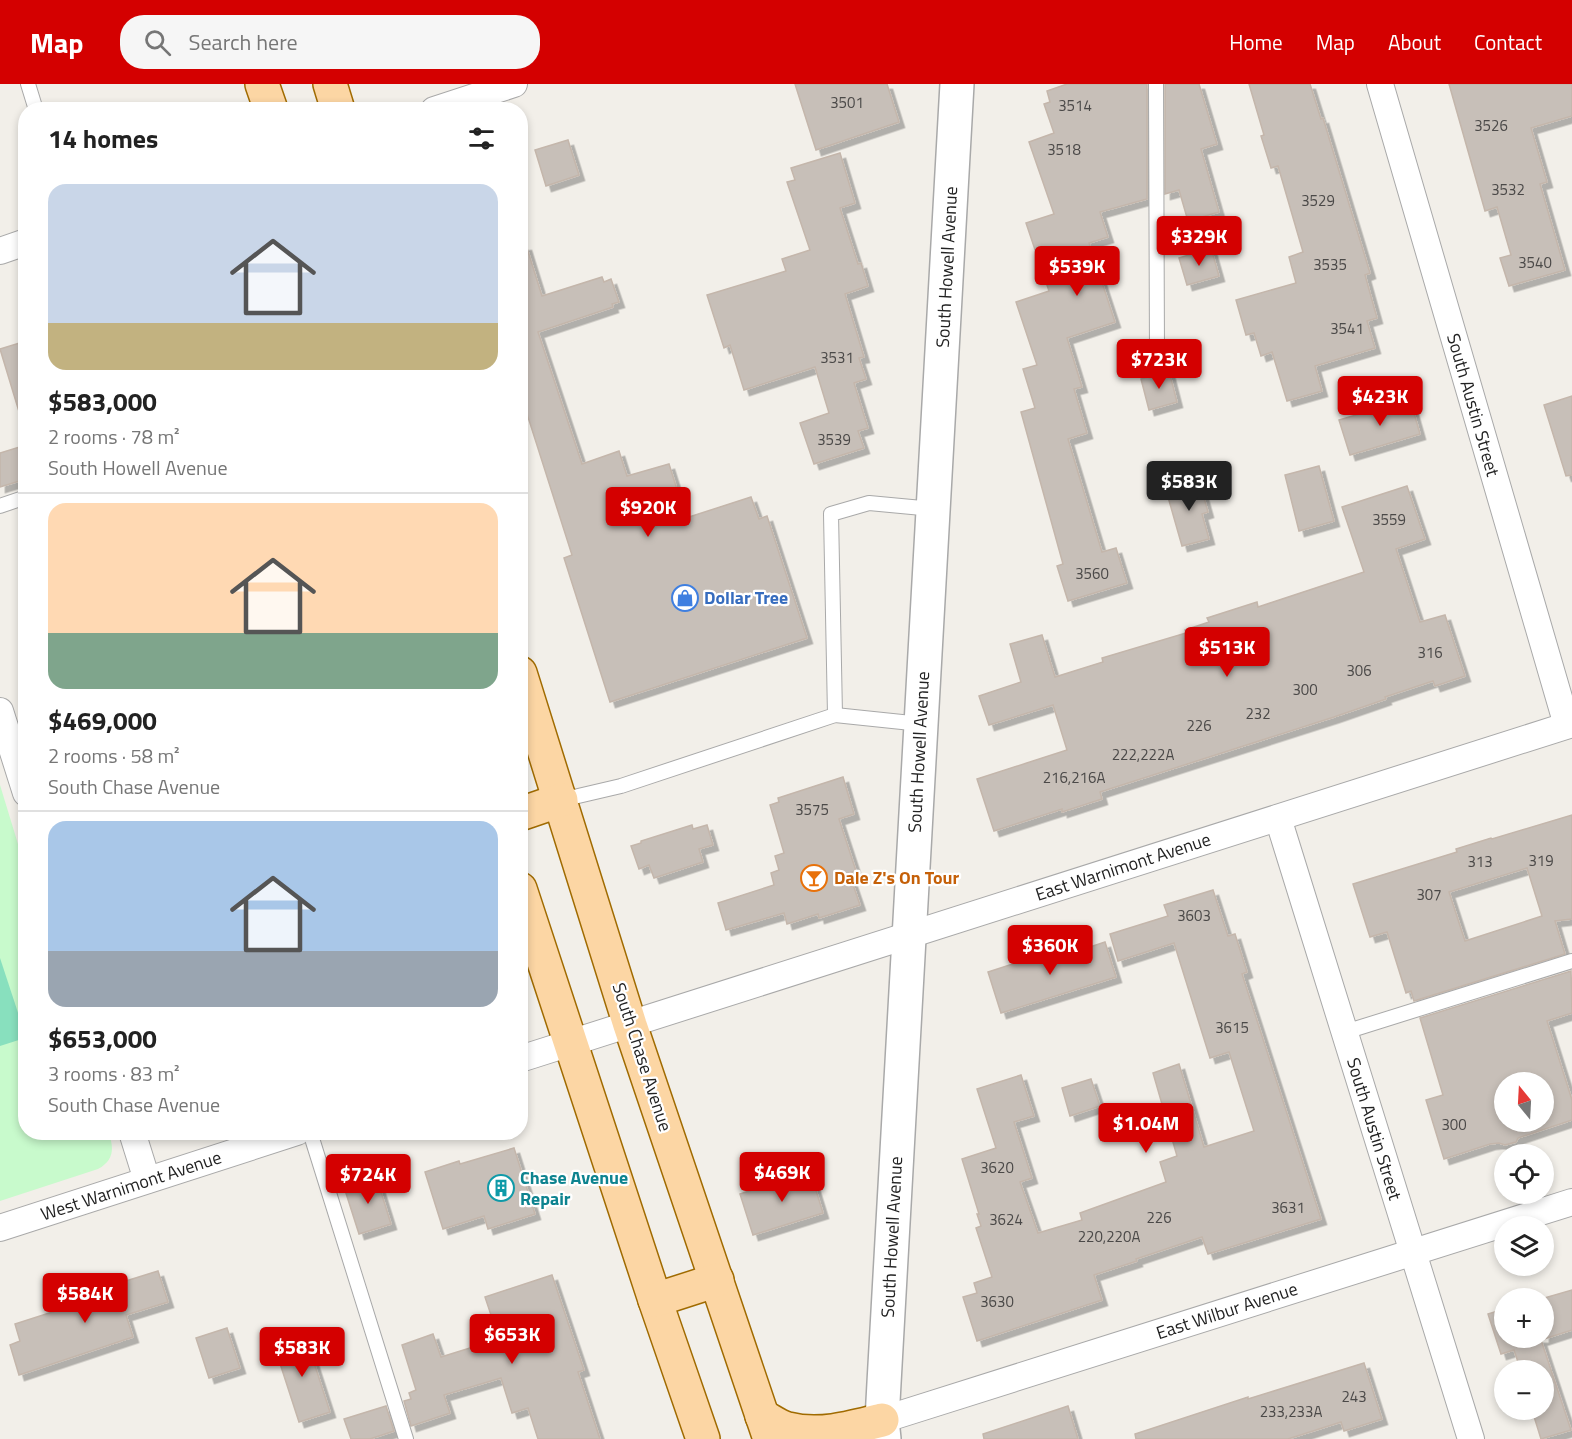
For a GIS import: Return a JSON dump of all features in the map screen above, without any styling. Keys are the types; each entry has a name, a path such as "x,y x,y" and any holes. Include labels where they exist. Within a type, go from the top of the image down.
{"main road":[{"path":"262,84 268,102"},
{"path":"330,84 336,102"},
{"name":"South Chase Avenue","path":"528,699 630,1025 766,1427"},
{"path":"528,811 561,800"},
{"path":"528,913 703,1439"},
{"path":"655,1300 717,1280"},
{"path":"766,1427 880,1433"}],"street":[{"path":"459,102 514,84"},
{"name":"South Howell Avenue","path":"880,1433 957,84"},
{"name":"South Austin Street","path":"1380,84 1569,725"},
{"path":"0,251 18,245"},
{"path":"0,711 18,768"},
{"name":"East Warnimont Avenue","path":"572,1044 1569,725"},
{"name":"South Austin Street","path":"1278,818 1411,1253 1471,1439"},
{"path":"528,1057 572,1044"},
{"path":"134,1140 147,1180"},
{"name":"West Warnimont Avenue","path":"0,1228 272,1140"},
{"name":"East Wilbur Avenue","path":"880,1433 1411,1253 1572,1202"}],"lane":[{"path":"28,84 34,102"},
{"path":"1156,84 1157,356"},
{"path":"0,506 18,500"},
{"path":"834,715 831,514 869,503 933,509"},
{"path":"561,800 621,786 834,715 921,724"},
{"path":"1345,1032 1572,961"},
{"path":"313,1140 406,1439"}],"green space":[{"path":"0,785 18,844 18,1140 111,1140 112,1149 110,1158 98,1169 0,1201"},
{"path":"0,958 18,1013 18,1040 0,1046"}],"building":[{"path":"795,84 887,84 899,122 816,150"},
{"path":"1067,84 1147,84 1147,199 1100,212 1108,237 1089,243 1115,322 1067,338 1082,387 1074,389 1087,433 1068,439 1102,552 1116,548 1127,583 1068,601 1057,566 1063,564 1021,412 1035,408 1023,369 1037,365 1016,302 1049,291 1026,223 1054,214 1029,142 1054,133 1044,104 1050,102 1047,91"},
{"path":"1165,84 1199,84 1217,144 1201,149 1219,212 1188,221 1179,190 1165,194"},
{"path":"1249,84 1310,84 1321,119 1323,118 1370,273 1365,275 1377,318 1367,321 1375,348 1315,366 1322,391 1287,401 1272,352 1261,356 1254,333 1246,335 1236,300 1296,283 1289,257 1303,252 1278,166 1271,168"},
{"path":"1449,84 1572,84 1572,116 1531,128 1547,182 1540,184 1565,270 1509,286 1500,258 1511,255 1497,207 1485,211"},
{"path":"568,140 579,175 546,186 535,150"},
{"path":"840,153 855,203 840,208 858,264 861,263 868,286 845,294 864,357 859,358 866,379 854,383 868,428 858,431 864,448 814,464 800,423 829,413 815,367 744,390 730,345 724,348 707,295 786,271 782,259 810,250 787,182 795,180 791,168"},
{"path":"1211,248 1219,276 1187,285 1179,258"},
{"name":"Dollar Tree","path":"528,251 542,296 602,277 604,282 611,279 619,302 612,304 613,307 538,332 582,464 619,451 627,476 669,464 686,518 751,497 759,519 767,516 807,638 610,702 564,558 572,555 528,417"},
{"path":"18,343 18,408 0,349"},
{"path":"1169,371 1177,402 1149,410 1141,379"},
{"path":"1572,396 1572,475 1566,476 1544,405"},
{"path":"1410,399 1420,434 1350,455 1339,420"},
{"path":"18,447 18,481 0,487 0,453"},
{"path":"1319,466 1334,521 1299,531 1285,475"},
{"path":"1199,480 1208,512 1202,514 1209,539 1182,546 1166,490"},
{"path":"1407,486 1425,539 1396,549 1420,622 1445,615 1465,676 1435,686 1433,681 1334,717 1100,792 1102,799 994,831 977,779 1067,750 1053,705 989,725 979,696 1021,682 1010,644 1042,635 1055,677 1103,662 1102,658 1186,633 1185,630 1209,622 1207,618 1257,602 1258,607 1364,572 1342,507"},
{"path":"843,777 854,814 839,819 856,871 849,873 860,905 819,918 818,914 787,924 784,913 726,930 718,903 774,885 771,873 779,870 775,856 784,853 770,805 779,802 778,798"},
{"path":"1572,815 1572,919 1555,921 1565,954 1414,1001 1411,991 1406,993 1387,932 1370,937 1353,884","holes":["1527,868 1542,916 1465,941 1449,892"]},
{"path":"692,825 693,829 707,825 713,845 699,849 703,862 654,878 649,865 639,869 631,846"},
{"path":"1213,890 1228,936 1235,934 1247,972 1242,974 1321,1219 1208,1254 1202,1237 1136,1259 1137,1261 1094,1275 1102,1300 977,1341 963,1297 977,1293 974,1283 992,1277 976,1228 981,1226 977,1214 979,1214 962,1159 996,1148 977,1089 1021,1075 1034,1116 1014,1122 1032,1178 1020,1182 1038,1233 1082,1220 1080,1213 1166,1182 1160,1162 1177,1156 1153,1073 1179,1064 1204,1147 1254,1131 1229,1052 1210,1058 1174,943 1118,961 1110,934 1168,916 1164,905"},
{"path":"1105,942 1116,977 1001,1013 988,972 1062,948 1066,955"},
{"path":"1571,971 1572,1013 1547,1021 1572,1100 1572,1120 1554,1126 1554,1072 1494,1072 1494,1132 1536,1132 1518,1138 1516,1142 1490,1144 1444,1159 1426,1100 1443,1095 1420,1018"},
{"path":"1091,1079 1100,1106 1070,1116 1062,1088"},
{"path":"514,1148 535,1214 488,1229 484,1216 443,1229 425,1172"},
{"path":"810,1171 823,1213 753,1235 740,1194"},
{"path":"376,1176 391,1224 359,1234 344,1187"},
{"path":"158,1271 168,1302 126,1315 133,1337 19,1375 10,1345 20,1341 15,1324 102,1296 100,1289"},
{"path":"552,1275 584,1370 578,1372 600,1439 538,1439 528,1408 512,1413 501,1378 444,1395 450,1413 411,1426 404,1401 411,1399 409,1393 416,1390 402,1345 433,1334 441,1357 499,1339 485,1297"},
{"path":"1572,1290 1572,1330 1554,1336 1554,1295"},
{"path":"1494,1312 1494,1332 1488,1314"},
{"path":"227,1328 240,1368 209,1378 196,1338"},
{"path":"305,1335 330,1412 299,1422 274,1345"},
{"path":"1499,1348 1544,1348 1548,1360 1517,1360 1514,1350 1501,1354"},
{"path":"1364,1363 1382,1419 1344,1431 1341,1422 1288,1439 1136,1439 1135,1434 1248,1397 1248,1399"},
{"path":"1554,1379 1571,1430 1541,1439 1535,1420 1554,1420"},
{"path":"386,1406 394,1431 370,1439 351,1439 344,1419"},
{"path":"1068,1406 1078,1439 984,1439 983,1434"}],"place":[{"name":"Dollar Tree","path":"685,598"},
{"name":"Dale Z's On Tour","path":"814,878"},
{"name":"Chase Avenue Repair","path":"501,1188"}]}
